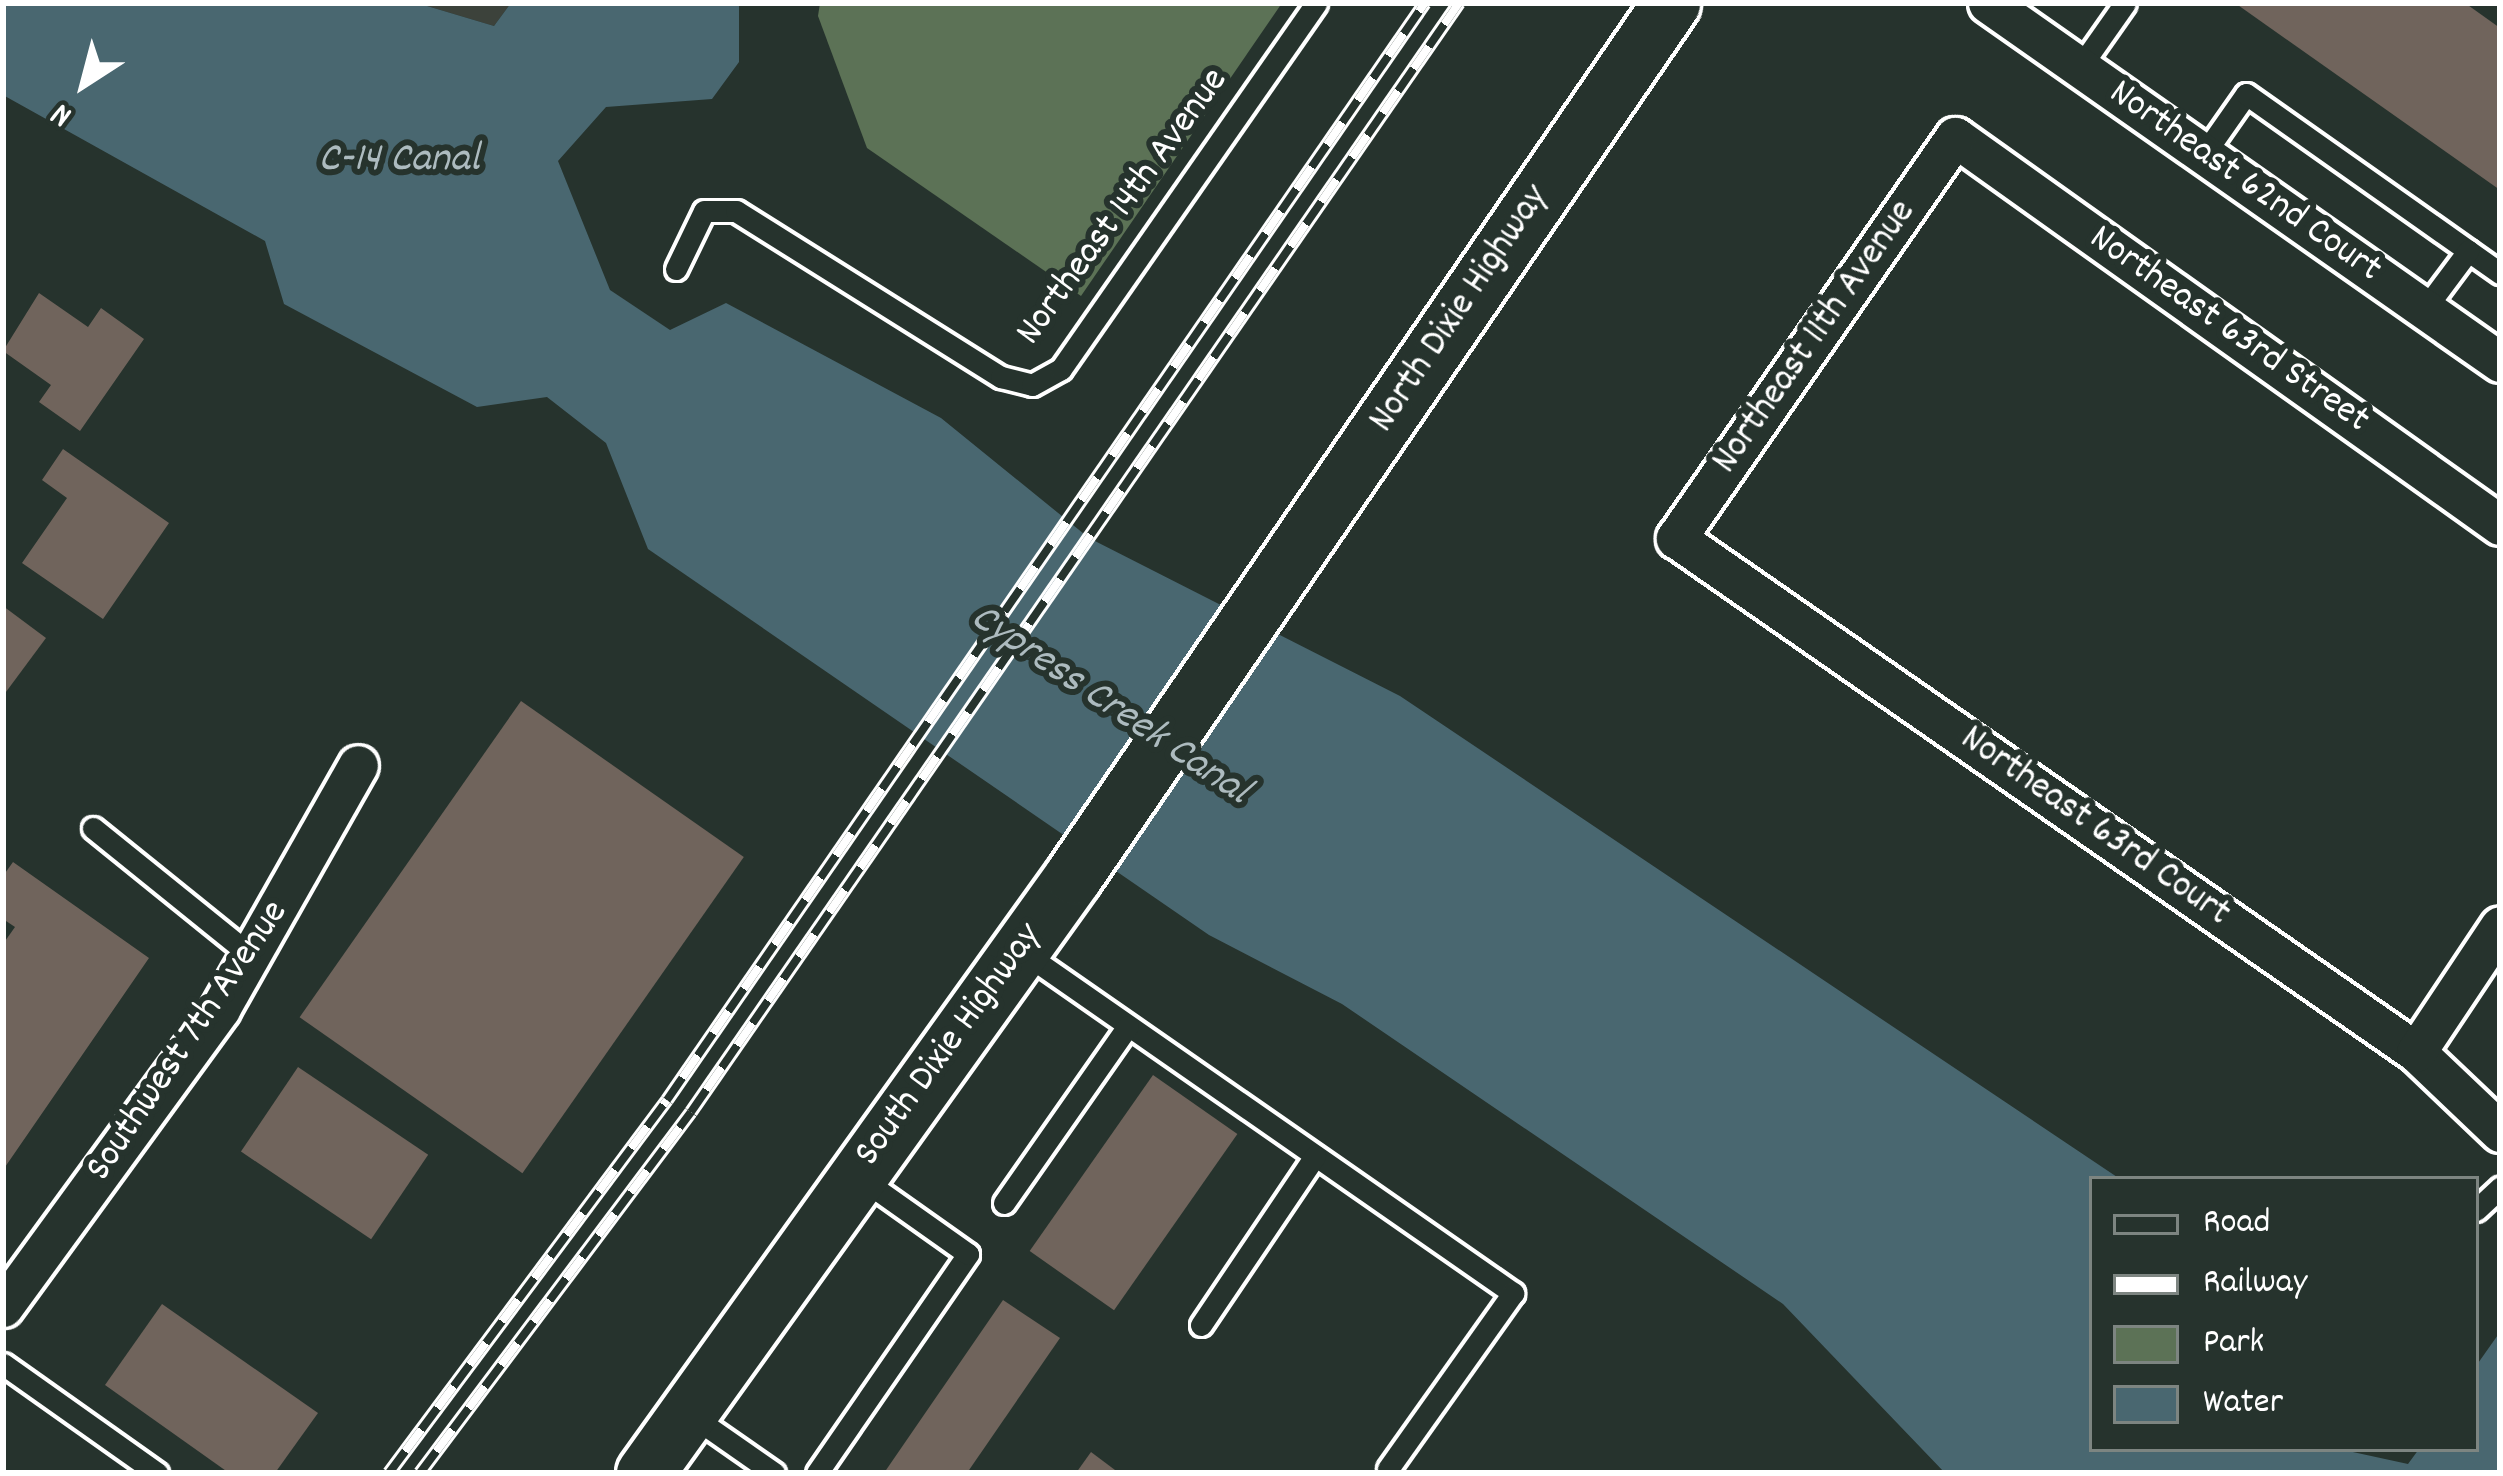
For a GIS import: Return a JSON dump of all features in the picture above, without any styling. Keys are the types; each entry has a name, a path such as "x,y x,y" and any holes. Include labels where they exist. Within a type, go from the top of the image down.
{"main road":[{"name":"North Dixie Highway","path":"1252,616 1671,3"},
{"name":"South Dixie Highway","path":"645,1473 1074,874 1252,616"}],"street":[{"name":"Northeast 62nd Court","path":"1988,3 2500,362"},
{"name":"Northeast 63rd Street","path":"1955,137 2500,525"},
{"name":"Northeast 11th Avenue","path":"1676,538 1955,137"},
{"name":"Northeast 63rd Court","path":"1676,538 2416,1052 2500,1132"},
{"name":"Southwest 7th Avenue","path":"3,1307 253,957 358,765"},
{"path":"2416,1052 2500,926"}],"lane":[{"name":"Northeast 14th Avenue","path":"676,269 704,211 736,211 1001,377 1032,385 1061,369 1316,3"},
{"path":"2080,67 2125,3"},
{"path":"2204,154 2246,94 2500,273"},
{"path":"2424,310 2468,250"},
{"path":"93,828 253,957"},
{"path":"1019,950 1513,1293 1388,1469"},
{"path":"1004,1203 1128,1026"},
{"path":"1201,1325 1315,1156"},
{"path":"817,1473 968,1254 856,1174"},
{"path":"3,1364 157,1473"},
{"path":"687,1413 774,1473"}],"shaded area":[{"path":"417,3 511,3 494,26"}],"green space":[{"path":"820,3 1282,3 1081,296 867,148 818,16"}],"water":[{"name":"C-14 Canal","path":"3,3 417,3 494,26 511,3 739,3 739,62 712,99 606,107 558,161 610,290 670,330 726,303 941,418 1089,538 1400,696 2116,1176 2089,1176 2089,1452 2353,1452 2408,1464 2417,1452 2479,1452 2479,1362 2500,1332 2500,1473 1945,1473 1783,1304 1342,1004 1209,935 648,549 606,443 547,397 477,407 284,304 265,241 3,95"}],"building":[{"path":"2235,3 2465,3 2500,28 2500,190"},
{"path":"39,293 88,327 101,308 144,339 80,431 39,402 51,385 3,351"},
{"path":"63,449 169,523 103,619 22,563 67,498 42,480"},
{"path":"3,606 46,638 3,696"},
{"path":"521,701 744,857 522,1173 300,1017"},
{"path":"13,862 149,958 3,1170 3,944 15,927 3,919 3,876"},
{"path":"298,1067 428,1155 371,1239 241,1152"},
{"path":"1153,1075 1237,1134 1114,1310 1030,1251"},
{"path":"1003,1300 1060,1338 967,1473 884,1473"},
{"path":"162,1304 318,1413 275,1473 229,1473 105,1385"},
{"path":"1091,1452 1119,1473 1076,1473"}],"railway":[{"path":"389,1473 667,1100 1425,3"},
{"path":"420,1473 691,1112 1459,3"}],"water label":[{"name":"Cypress Creek Canal","path":"1109,706"}]}
